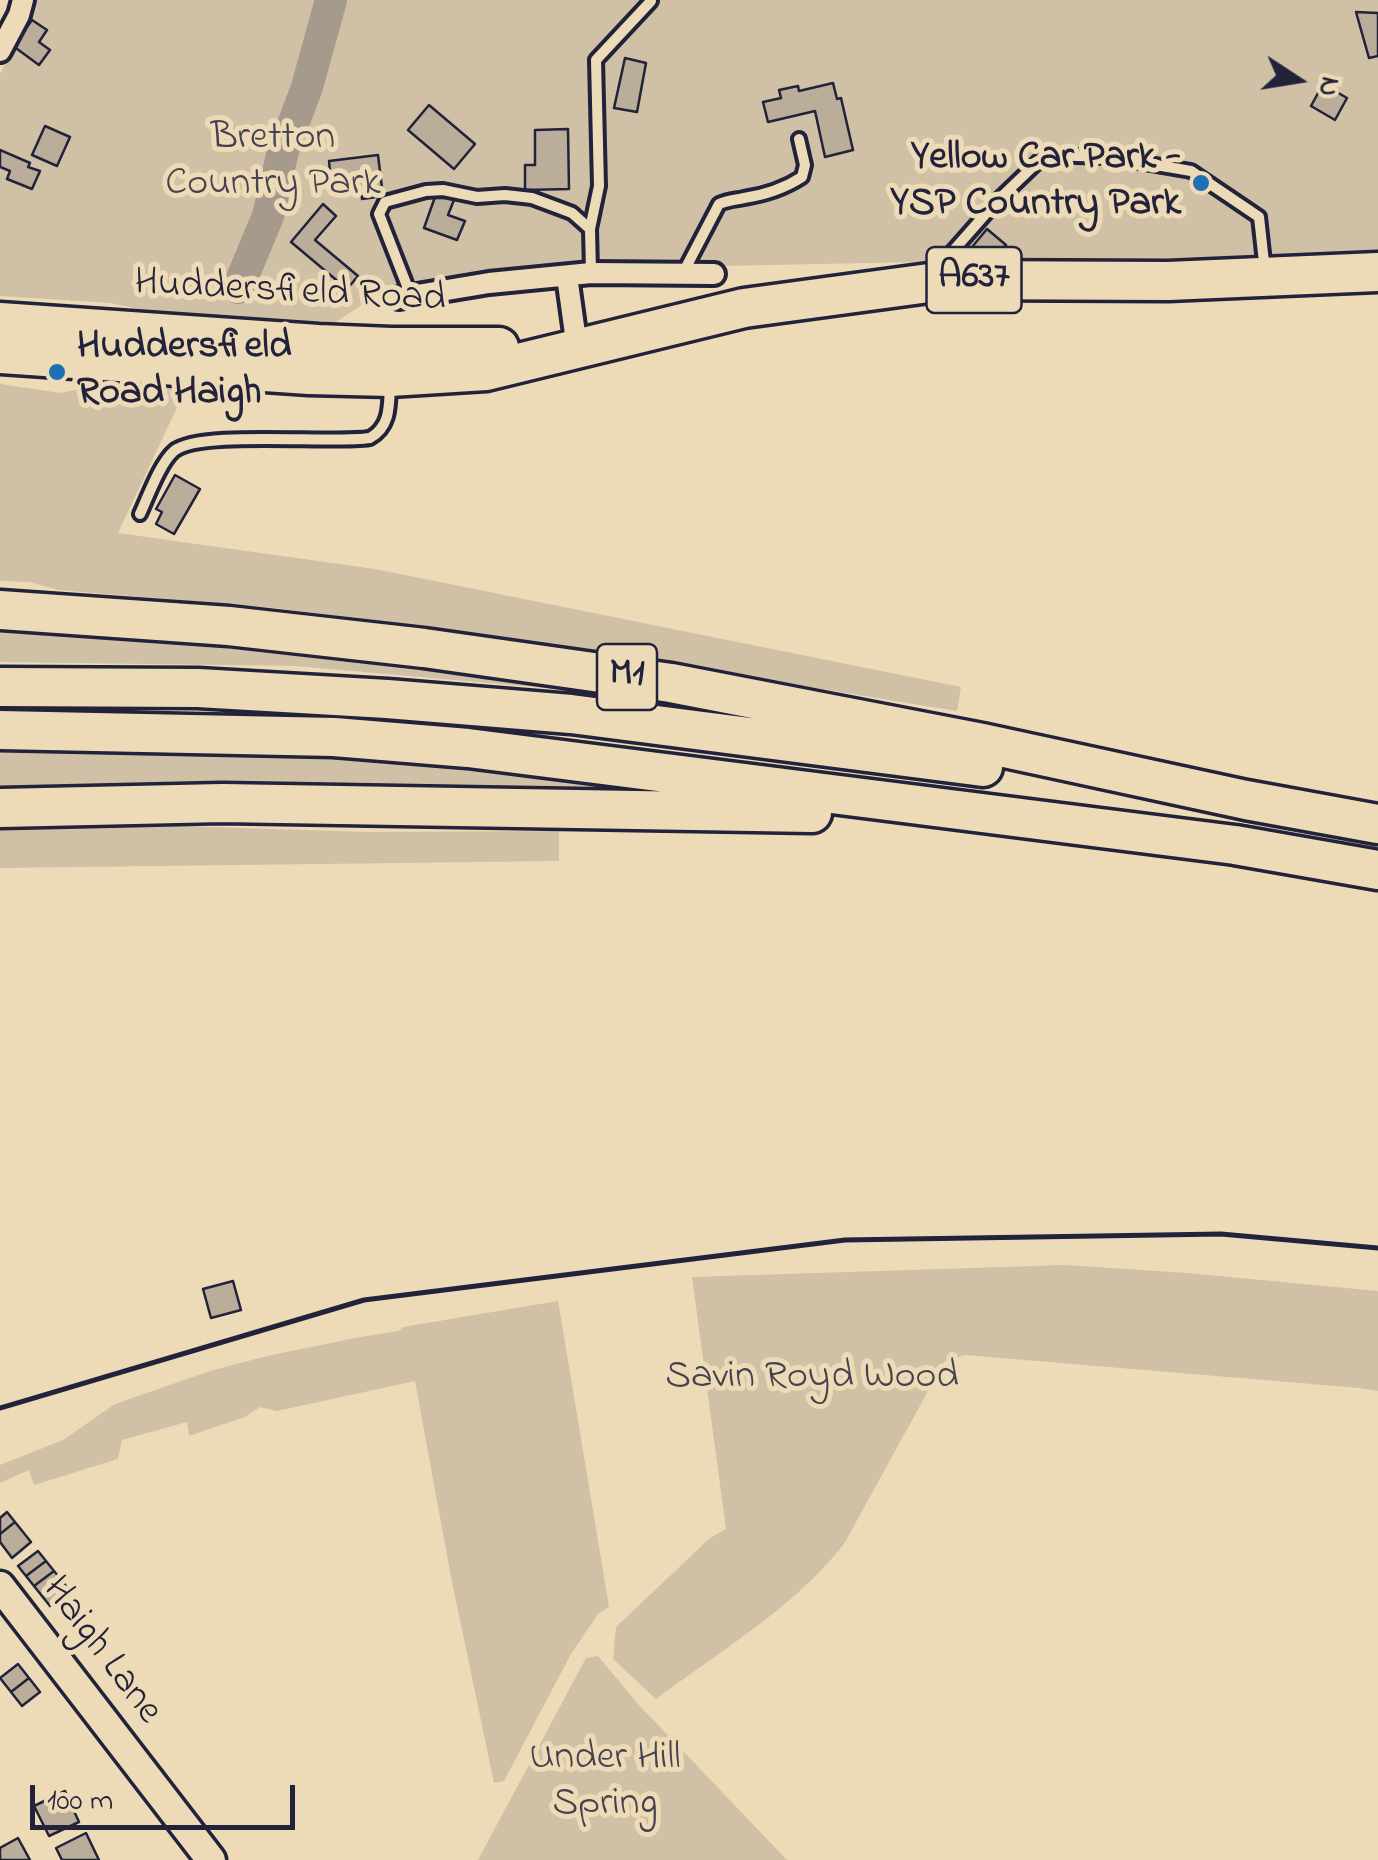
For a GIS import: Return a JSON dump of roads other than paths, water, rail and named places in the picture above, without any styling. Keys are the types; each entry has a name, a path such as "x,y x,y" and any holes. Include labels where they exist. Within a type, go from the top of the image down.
{"highway":[{"name":"Huddersfield Road","path":"0,354 309,374 390,362 576,348 744,308 951,280 1168,280 1378,272"},
{"name":"Huddersfield Road","path":"0,322 390,362"},
{"name":"M1","path":"0,610 228,626 424,648 671,683 1378,824"},
{"name":"M1","path":"0,687 198,688 553,713 1246,800"},
{"name":"M1","path":"0,730 353,738 468,748 1236,844 1378,870"},
{"name":"M1","path":"0,808 222,803 1030,818"}],"street":[{"path":"0,52 23,0"},
{"name":"Huddersfield Road","path":"405,297 489,283 591,273 714,274"},
{"path":"567,276 576,348"},
{"name":"Haigh Lane","path":"0,1586 212,1860"}],"lane":[{"path":"591,273 590,230 599,186 596,60 651,1"},
{"path":"682,274 719,204 802,178 806,165 800,139"},
{"path":"951,280 952,252 1045,155 1109,157 1190,171 1258,217 1266,276"},
{"path":"405,297 379,214 385,202 426,191 477,197 505,194 532,198 572,213 590,230"},
{"path":"140,514 164,466 173,452 182,447 209,440 361,439 379,433 388,419 390,362"}],"waterway":[{"path":"238,288 268,216 283,151 307,87 331,0"}],"railway":[{"path":"0,1408 364,1300 845,1240 1221,1234 1378,1248"}],"place":[{"name":"Yellow Car Park - YSP Country Park","path":"1201,183"},
{"name":"Huddersfield Road Haigh","path":"57,372"}],"park label":[{"name":"Bretton Country Park","path":"273,163"},
{"name":"Savin Royd Wood","path":"812,1379"},
{"name":"Under Hill Spring","path":"605,1783"}]}
